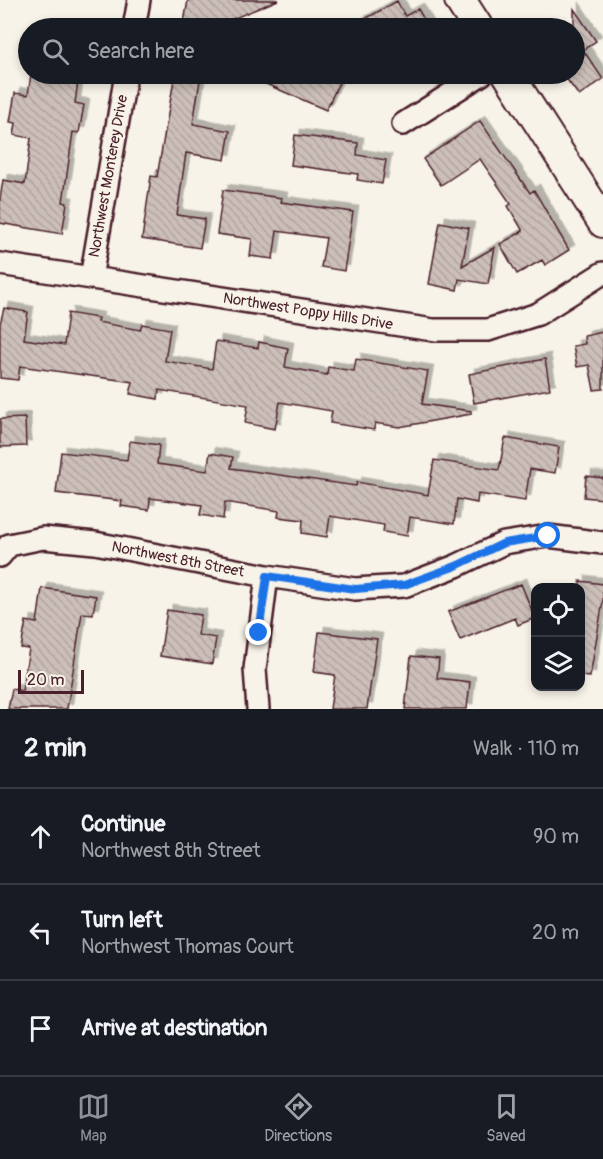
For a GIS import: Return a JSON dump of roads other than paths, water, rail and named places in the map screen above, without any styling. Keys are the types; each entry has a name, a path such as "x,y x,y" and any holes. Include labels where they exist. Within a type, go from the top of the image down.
{"street":[{"path":"136,18 139,0"},
{"path":"460,0 472,18"},
{"name":"Northwest Monterey Drive","path":"91,278 124,84"},
{"path":"403,124 466,84"},
{"path":"514,84 603,222"},
{"name":"Northwest Poppy Hills Drive","path":"0,264 433,330 488,330 538,315 603,273"},
{"name":"Northwest 8th Street","path":"0,556 9,545 44,538 95,543 267,576 355,589 404,585 456,566 504,543 548,536 603,543"},
{"path":"258,709 255,669 267,576"}]}
